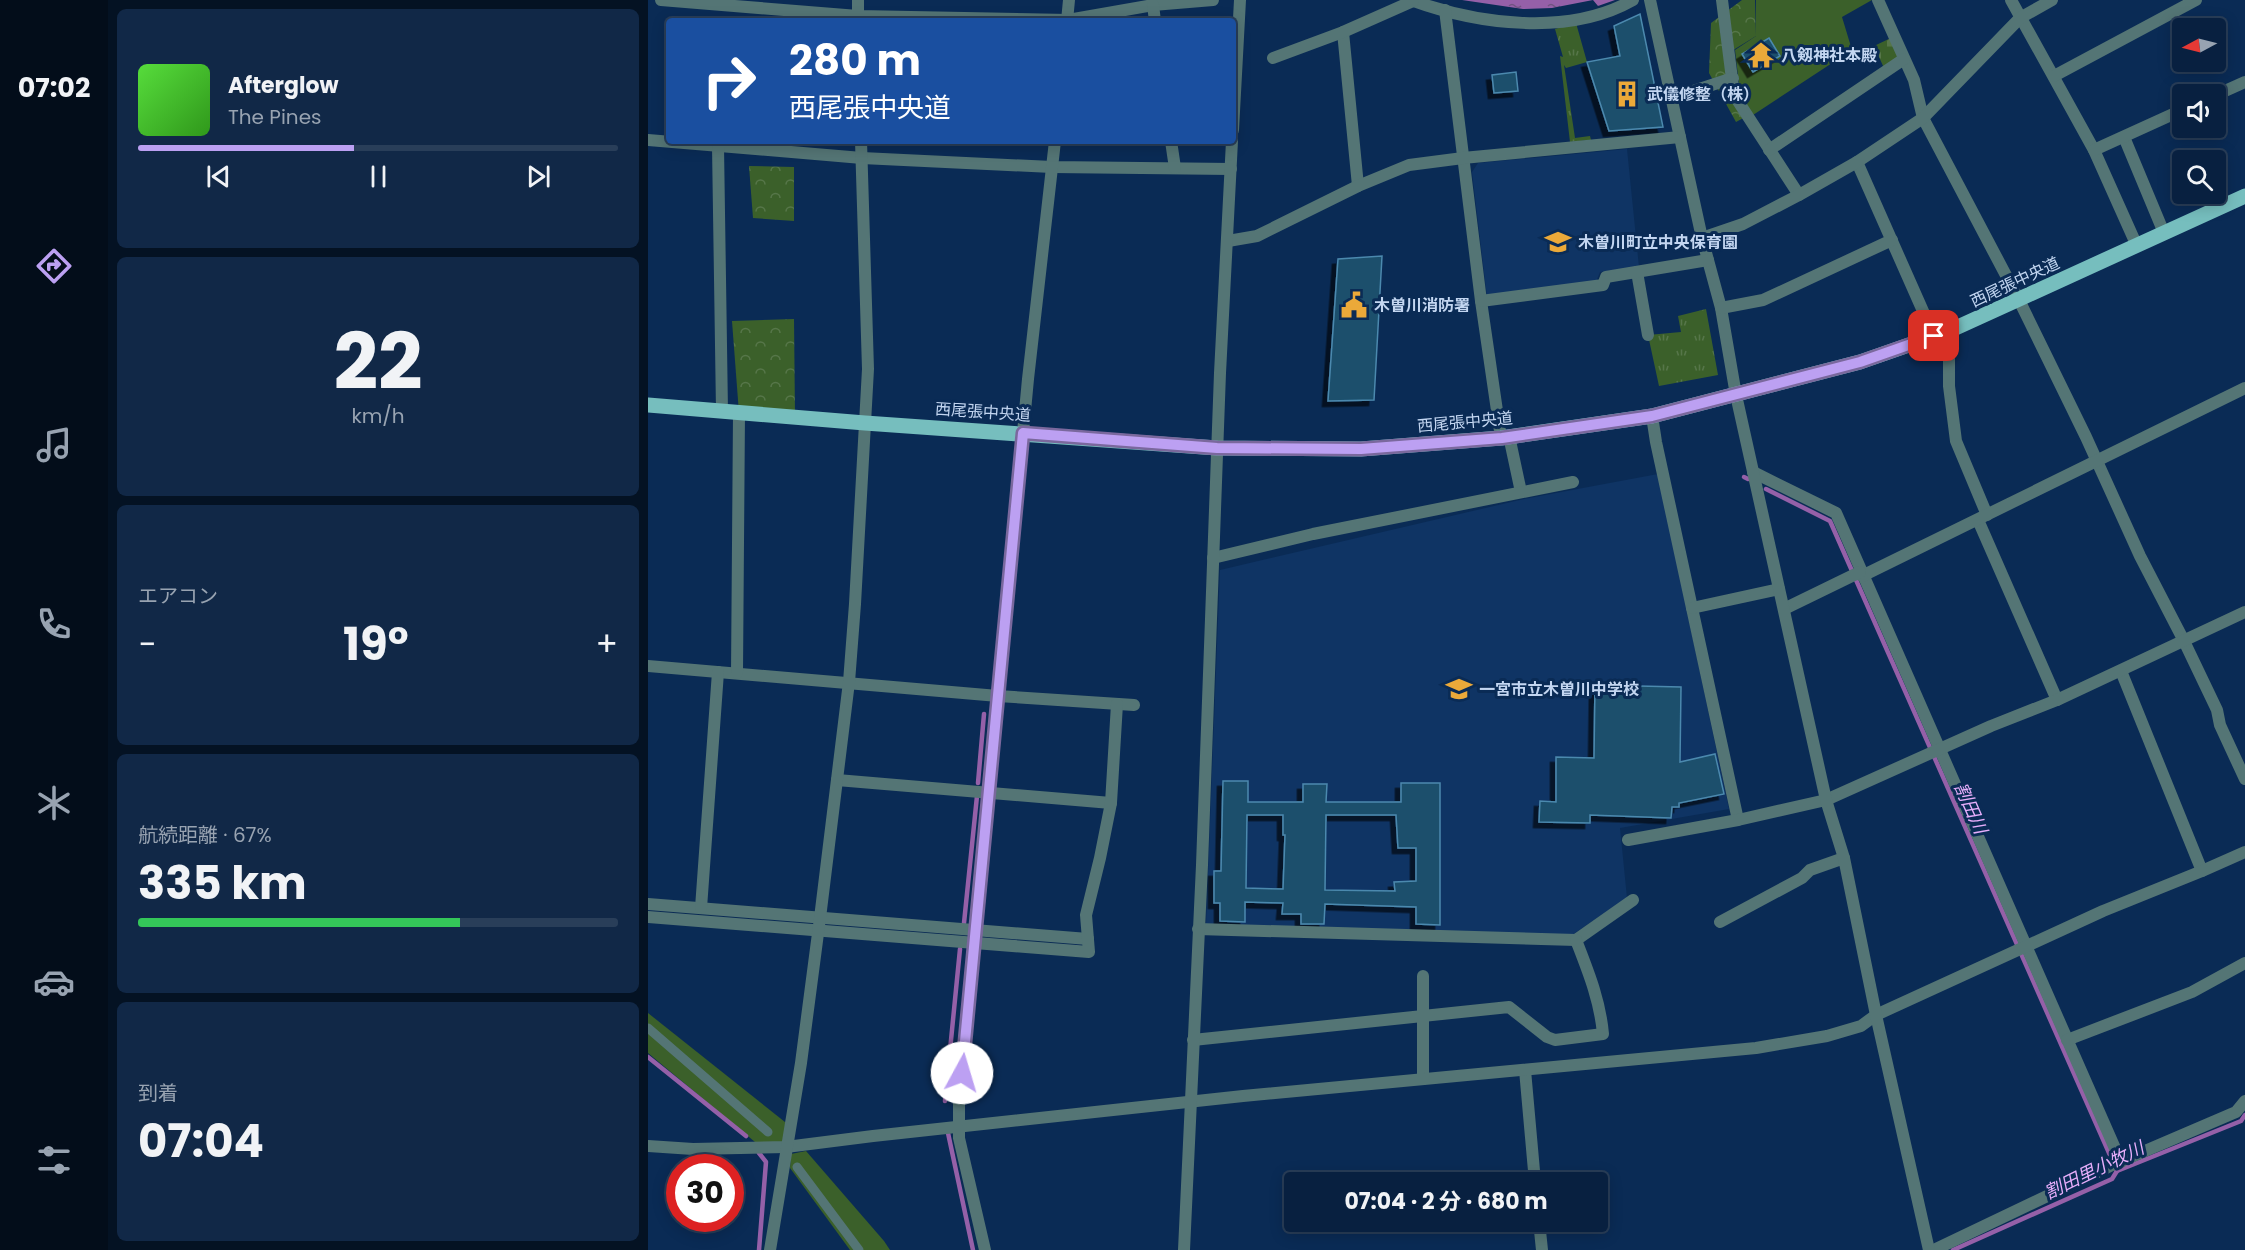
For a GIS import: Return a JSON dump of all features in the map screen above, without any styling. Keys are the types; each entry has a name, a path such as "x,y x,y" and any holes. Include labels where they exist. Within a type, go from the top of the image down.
{"main road":[{"name":"西尾張中央道","path":"648,405 1217,448 1361,449 1505,437 1652,416 1860,362 1949,331 2245,196"}],"street":[{"path":"661,0 848,18"},
{"path":"858,0 858,18"},
{"path":"1068,18 1069,0"},
{"path":"1080,18 1153,6 1213,0"},
{"path":"1236,74 1240,0"},
{"path":"1273,58 1343,32 1412,1 1492,21 1525,24 1589,17 1633,0"},
{"path":"1650,0 1702,238 1721,308 1736,396 1826,800 1844,858 1876,1015 1931,1250 2116,1164 2236,1112 2245,1101"},
{"path":"1722,0 1734,95 1799,195"},
{"path":"1878,0 1914,80 1923,118 2019,300 2140,556 2184,641 2217,711 2220,725 2245,779"},
{"path":"2011,0 2094,150 2137,246"},
{"path":"1702,238 1743,224 1799,195 1857,162 1923,118 2020,18 2052,0"},
{"path":"2054,76 2196,0"},
{"path":"1153,6 1155,18"},
{"path":"1445,10 1481,301 1505,437 1521,492"},
{"path":"1343,32 1358,186"},
{"path":"1768,150 1904,59"},
{"path":"1672,98 1732,78"},
{"path":"2226,91 2245,82"},
{"path":"2094,150 2172,115"},
{"path":"1228,241 1257,236 1358,186 1409,165 1680,137"},
{"path":"2124,137 2164,233"},
{"path":"648,140 666,142"},
{"path":"695,144 862,158 1052,167 1231,169"},
{"path":"770,1250 801,1063 849,682 858,575 868,369 861,144"},
{"path":"985,1250 958,1127 959,1095 1023,433 1055,144"},
{"path":"1171,144 1175,168"},
{"path":"1184,1250 1212,558 1232,144"},
{"path":"718,146 722,411"},
{"path":"1857,162 1934,336"},
{"path":"1721,308 1763,300 1892,240"},
{"path":"1481,301 1603,285 1606,277 1708,260"},
{"path":"1637,272 1648,335"},
{"path":"1949,331 1949,386 1956,441 1983,517 2057,700"},
{"path":"1784,609 1983,517 2245,388"},
{"path":"737,673 739,412"},
{"path":"1652,416 1738,820"},
{"path":"1753,472 1836,513 1857,575 2023,949 2067,1040 2116,1164"},
{"path":"1212,558 1313,534 1573,482"},
{"path":"1692,608 1779,589"},
{"path":"1628,840 1738,820 1826,800 1934,751 2057,700 2245,612"},
{"path":"648,666 998,696 1134,705"},
{"path":"2121,670 2202,871"},
{"path":"701,908 718,672"},
{"path":"648,904 976,937 1089,952 1086,915 1100,858 1110,802 1117,704"},
{"path":"837,780 1110,802"},
{"path":"648,1146 693,1149 786,1148 958,1127 1423,1079 1756,1048 1794,1042 1861,1026 1876,1015 2103,911 2245,852"},
{"path":"1720,922 1802,878 1809,870 1844,858"},
{"path":"1198,929 1576,940 1633,900"},
{"path":"648,917 819,923"},
{"path":"1193,1040 1509,1007 1547,1037 1555,1040 1603,1034 1601,1011 1576,940"},
{"path":"2067,1040 2192,992 2245,963"},
{"path":"1423,1079 1424,976"},
{"path":"648,1028 768,1132"},
{"path":"1525,1070 1534,1172"},
{"path":"797,1167 859,1250"},
{"path":"1540,1232 1542,1250"}],"shaded area":[{"name":"木曽川町立中央保育園","path":"1627,149 1639,267 1600,272 1596,282 1487,297 1472,172 1478,163"},
{"name":"一宮市立木曽川中学校","path":"1658,474 1729,809 1620,828 1627,898 1572,935 1206,924 1220,570 1524,499"}],"green space":[{"path":"1742,0 1755,0 1756,36 1730,52 1747,116 1736,122 1709,73 1711,23"},
{"path":"1756,0 1872,0 1842,17 1852,50 1753,115 1740,93 1735,50 1756,36"},
{"path":"1576,23 1587,62 1566,68 1564,65 1575,138 1590,136 1591,140 1570,142 1560,56 1563,57 1555,29"},
{"path":"1893,37 1904,59 1884,68 1874,46"},
{"path":"749,166 794,167 794,221 753,218"},
{"path":"1706,309 1718,375 1659,386 1648,335 1681,332 1678,316"},
{"path":"794,319 795,417 739,413 732,321"},
{"path":"648,1013 790,1126 786,1147 761,1147 648,1053"},
{"path":"806,1151 890,1250 850,1250 790,1168 791,1154"}],"water":[{"path":"1462,0 1593,0 1552,8 1523,9"},
{"path":"1593,0 1615,0 1598,6"}],"building":[{"name":"武儀修整（株）","path":"1640,14 1663,127 1609,131 1587,62 1620,56 1614,26"},
{"name":"八剱神社本殿","path":"1769,38 1780,56 1753,72 1742,54"},
{"path":"1516,72 1518,91 1494,93 1492,75"},
{"path":"1382,256 1374,400 1328,401 1338,259"},
{"path":"1595,685 1681,687 1680,762 1715,754 1724,794 1679,803 1679,807 1672,807 1671,818 1590,815 1590,823 1539,822 1540,801 1556,802 1556,757 1594,758"},
{"path":"1223,781 1248,781 1248,802 1303,802 1303,784 1327,784 1326,802 1401,802 1401,783 1440,783 1440,925 1416,924 1416,907 1325,904 1324,924 1301,924 1301,914 1282,914 1283,903 1245,902 1245,922 1220,921 1220,903 1214,903 1214,871 1221,871","holes":["1247,815 1283,815 1283,835 1285,835 1283,889 1246,888","1326,815 1396,815 1398,848 1416,848 1416,881 1394,882 1395,891 1325,890"]}],"waterway":[{"name":"割田川","path":"1744,477 1748,479"},
{"name":"割田川","path":"1766,489 1830,521 2117,1171"},
{"path":"978,783 984,714"},
{"path":"964,923 977,796"},
{"path":"945,1101 960,949"},
{"path":"648,1057 746,1136"},
{"name":"割田里小牧川","path":"1953,1250 2112,1179 2117,1171 2241,1121 2245,1115"},
{"path":"948,1133 973,1250"},
{"path":"759,1153 766,1162 759,1250"}],"place":[{"name":"八剱神社本殿","path":"1761,55"},
{"name":"武儀修整（株）","path":"1627,94"},
{"name":"木曽川町立中央保育園","path":"1558,242"},
{"name":"木曽川消防署","path":"1354,305"},
{"name":"一宮市立木曽川中学校","path":"1459,689"}],"route":[{"path":"962,1073 1023,433 1217,448 1361,449 1502,438 1652,416 1860,362 1934,336"}]}
